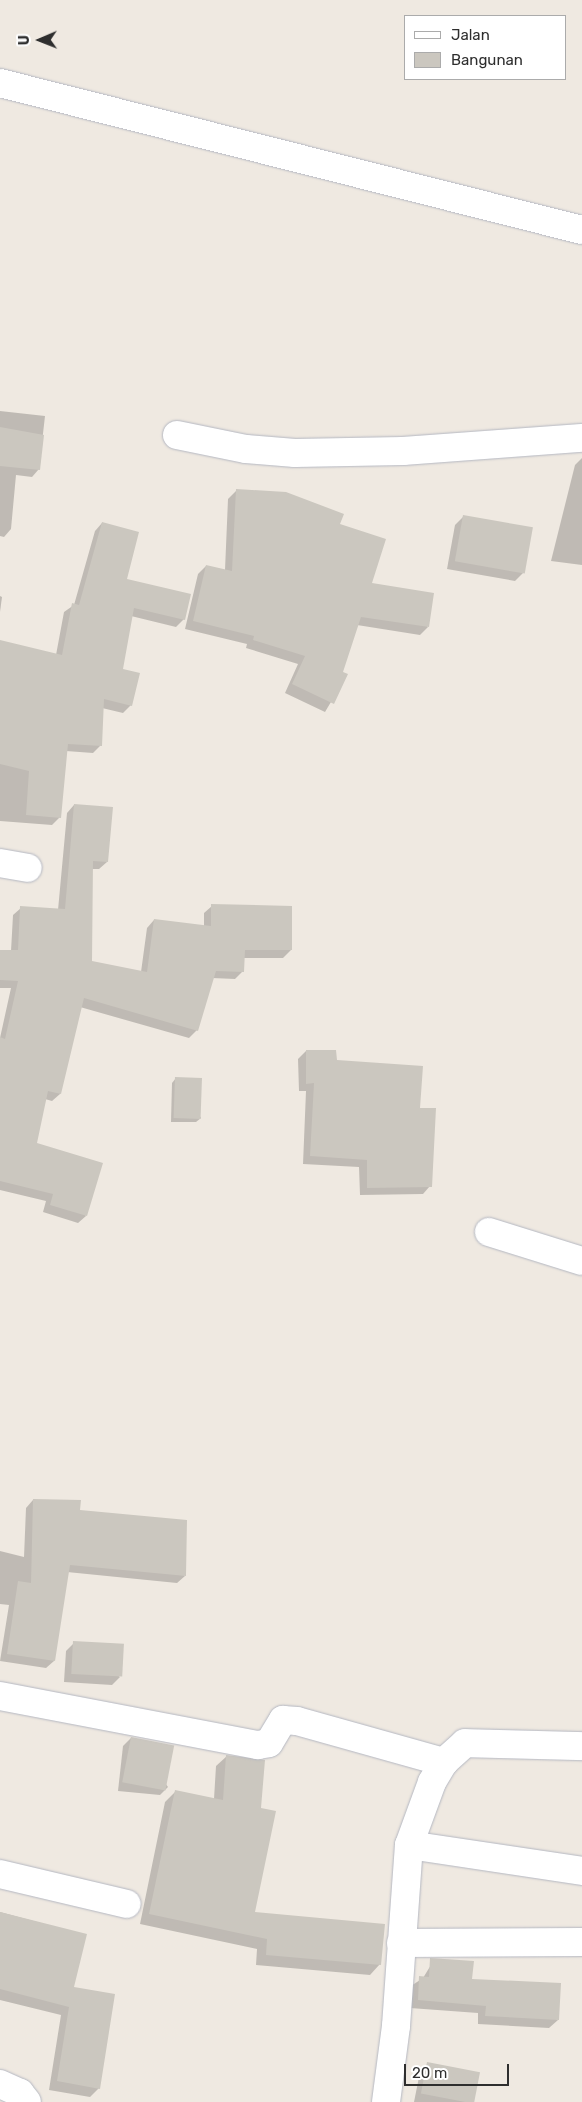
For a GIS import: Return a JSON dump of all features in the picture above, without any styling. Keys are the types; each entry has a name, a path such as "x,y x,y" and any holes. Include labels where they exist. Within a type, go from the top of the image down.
{"street":[{"path":"0,83 582,230"},
{"path":"177,435 246,449 295,453 403,451 582,438"},
{"path":"0,863 28,868"},
{"path":"489,1232 582,1260"},
{"path":"0,1696 258,1745 269,1743 283,1720 297,1721 444,1762"},
{"path":"386,2102 409,1845 444,1762 465,1743 582,1746"},
{"path":"409,1845 582,1871"},
{"path":"0,1874 127,1904"},
{"path":"401,1943 582,1942"},
{"path":"0,2084 20,2092 27,2102"}],"building":[{"path":"0,427 44,435 40,470 0,466"},
{"path":"236,489 286,492 344,514 340,524 386,539 372,583 434,593 429,627 361,617 343,672 348,674 334,704 292,684 305,656 253,640 254,636 193,621 206,565 232,571"},
{"path":"463,515 533,527 525,574 455,561"},
{"path":"102,522 139,532 127,579 191,594 185,620 134,608 123,669 140,673 132,706 104,699 102,746 68,744 61,818 26,815 29,771 0,764 0,640 62,655 72,603 79,605"},
{"path":"74,804 113,807 108,862 93,861 92,961 147,972 154,919 211,926 211,904 292,906 292,950 245,950 244,972 216,971 198,1031 84,998 61,1094 48,1091 37,1143 103,1163 87,1216 50,1205 53,1194 0,1181 0,1037 5,1039 18,981 0,980 0,950 18,950 20,906 65,909"},
{"path":"306,1050 336,1050 337,1060 423,1066 420,1108 436,1108 432,1187 367,1188 367,1160 310,1156 314,1083 306,1084"},
{"path":"175,1077 202,1078 201,1119 174,1118"},
{"path":"33,1499 81,1500 80,1510 187,1520 186,1576 70,1565 55,1661 7,1654 18,1581 31,1583"},
{"path":"73,1641 124,1644 122,1677 71,1674"},
{"path":"131,1737 174,1745 165,1791 122,1782"},
{"path":"226,1755 265,1760 261,1808 276,1811 255,1912 385,1924 381,1965 266,1955 267,1939 149,1914 175,1790 223,1800"},
{"path":"0,1912 87,1934 74,1987 115,1994 100,2089 57,2081 69,2007 0,1989"},
{"path":"430,1958 474,1961 472,1979 561,1983 559,2020 485,2016 486,2006 418,2000 419,1976 429,1977"},
{"path":"427,2062 480,2072 474,2102 421,2093"}]}
